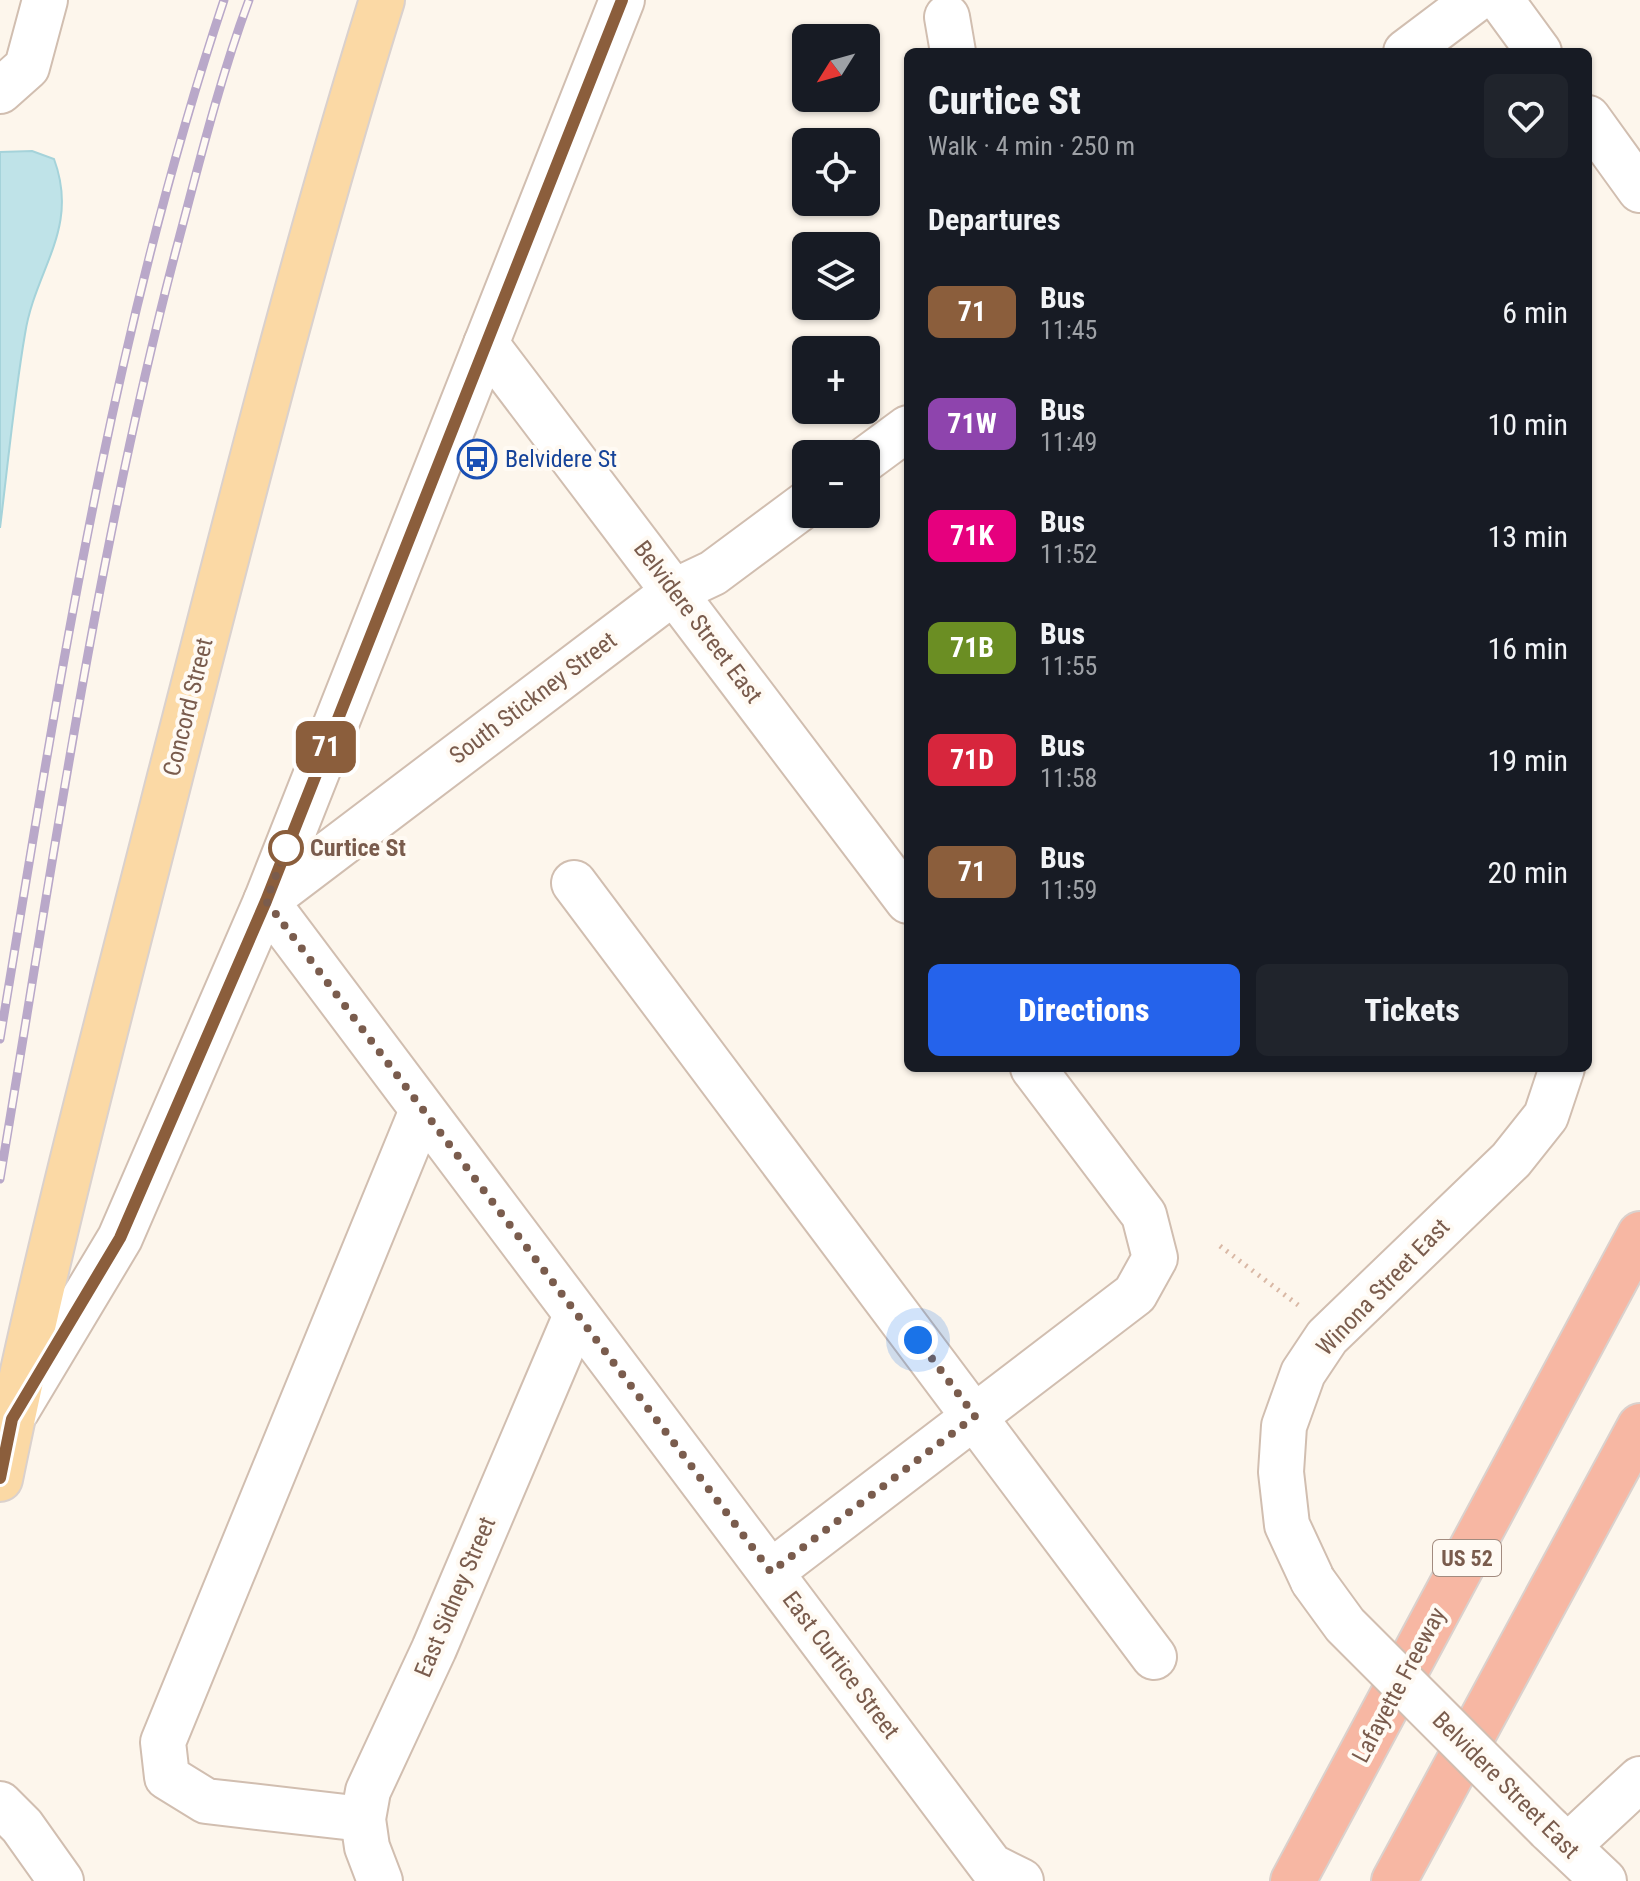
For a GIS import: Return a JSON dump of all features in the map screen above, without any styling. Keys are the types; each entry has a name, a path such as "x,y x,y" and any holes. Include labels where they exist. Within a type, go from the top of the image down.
{"highway":[{"name":"Lafayette Freeway","path":"1293,1881 1640,1234"},
{"path":"1394,1881 1640,1426"}],"main road":[{"name":"Concord Street","path":"0,1479 109,1016 288,320 320,199 382,0"}],"street":[{"path":"0,91 27,67 45,0"},
{"name":"Concord Street","path":"12,1419 120,1238 266,901 622,0"},
{"path":"1411,48 1475,0"},
{"path":"1501,0 1536,48"},
{"path":"1592,124 1640,190"},
{"name":"Belvidere Street East","path":"486,344 904,896"},
{"path":"880,449 904,431"},
{"name":"South Stickney Street","path":"266,901 675,591 713,573 792,514"},
{"path":"574,883 1154,1657"},
{"name":"East Curtice Street","path":"266,901 991,1866 1021,1881"},
{"path":"771,1572 1135,1294 1155,1258 1144,1215 1036,1072"},
{"name":"Winona Street East","path":"1313,1581 1287,1525 1281,1472 1284,1426 1303,1373 1327,1337 1511,1160 1546,1116 1561,1072"},
{"path":"363,1819 206,1801 167,1777 163,1742 422,1110"},
{"name":"East Sidney Street","path":"380,1881 367,1847 363,1819 368,1791 434,1649 576,1315"},
{"name":"Belvidere Street East","path":"1313,1581 1345,1625 1604,1881"},
{"path":"1558,1838 1640,1779"},
{"path":"0,1804 22,1826 61,1881"}],"path":[{"path":"1220,1246 1304,1310"}],"water":[{"path":"32,151 54,159 61,184 62,207 59,228 25,334 0,528 0,152"}],"railway":[{"path":"0,1039 67,646 119,385 149,256 184,127 224,0"},
{"path":"0,1179 57,829 122,480 192,187 249,0"}],"bus line":[{"name":"71","path":"0,1478 12,1419 120,1238 266,901 622,0"}],"place":[{"name":"Belvidere St","path":"477,459"},
{"name":"Curtice St","path":"286,848"}],"route":[{"path":"286,848 289,842 266,901 771,1572 975,1416 918,1340"}]}
